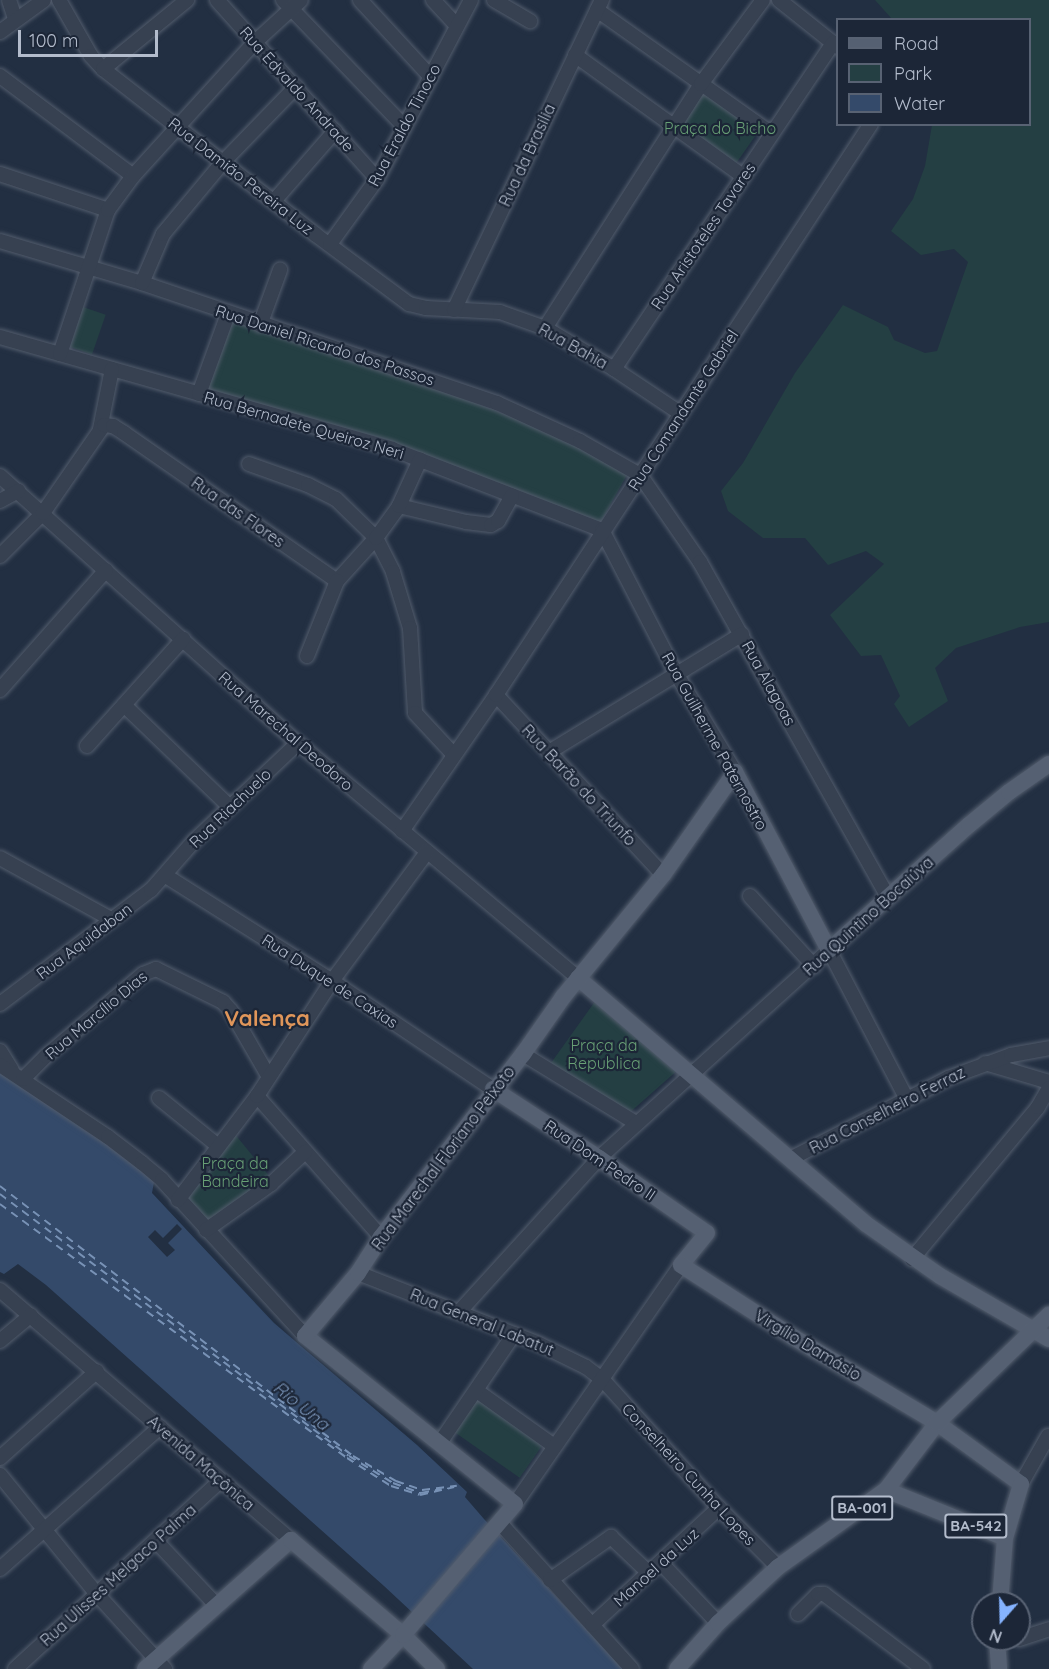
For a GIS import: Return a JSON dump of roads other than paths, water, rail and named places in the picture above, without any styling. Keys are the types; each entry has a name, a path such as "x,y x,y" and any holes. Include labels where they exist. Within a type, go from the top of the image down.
{"main road":[{"name":"Rua Quintino Bocaiúva","path":"829,950 1001,798 1049,764"},
{"name":"Rua Marechal Floriano Peixoto","path":"305,1336 358,1273 381,1237 493,1089 523,1054 578,978 663,874 735,772"},
{"name":"Rua Guilherme Paternostro","path":"735,772 829,950"},
{"path":"578,978 866,1224 912,1259 1049,1339"},
{"name":"Rua Dom Pedro II","path":"493,1089 599,1158 707,1233 681,1265"},
{"name":"Virgílio Damásio","path":"681,1265 937,1423 1021,1484"},
{"name":"BA-001","path":"676,1669 718,1623 778,1567 886,1491 937,1423 1049,1315"},
{"path":"305,1336 515,1504 404,1635 370,1669"},
{"path":"1005,1538 1021,1484"},
{"name":"BA-542","path":"886,1491 1005,1538 1001,1591"},
{"path":"155,1666 216,1605 291,1540"},
{"name":"Avenida Maçônica","path":"291,1540 404,1635 437,1669"},
{"path":"998,1651 999,1669"}],"street":[{"path":"9,0 15,19"},
{"path":"0,32 44,0"},
{"name":"Rua Damião Pereira Luz","path":"58,0 91,56 103,69 177,127 409,304 426,309 454,310"},
{"path":"103,69 187,0"},
{"name":"Rua Edvaldo Andrade","path":"217,0 376,179"},
{"path":"360,0 430,76"},
{"path":"432,0 456,25"},
{"name":"Rua Eraldo Tinoco","path":"330,244 376,179 471,0"},
{"path":"494,0 530,21"},
{"path":"544,328 701,84 763,0"},
{"path":"779,0 835,45"},
{"path":"60,354 108,210 133,176 292,3 404,126"},
{"path":"599,5 701,84 772,134"},
{"name":"Rua da Brasilia","path":"454,310 599,5"},
{"name":"Rua Aristoteles Tavares","path":"614,369 743,176 835,45"},
{"path":"574,55 743,176"},
{"path":"0,76 133,176"},
{"path":"142,283 163,234 223,162 296,87"},
{"name":"Rua Comandante Gabriel","path":"402,831 496,695 602,530 870,126"},
{"path":"274,201 335,131"},
{"path":"0,174 108,210"},
{"name":"Rua Daniel Ricardo dos Passos","path":"0,241 142,283 497,404 580,441 640,475"},
{"path":"260,325 280,270"},
{"name":"Rua Bahia","path":"454,310 500,312 544,328 614,369 680,413"},
{"path":"199,394 228,314"},
{"name":"Rua Bernadete Queiroz Neri","path":"0,337 392,449 602,530"},
{"path":"0,556 43,513 100,429 112,369"},
{"name":"Rua das Flores","path":"100,429 106,424 124,432 337,581"},
{"path":"308,656 337,581 376,538 399,506 420,460"},
{"path":"249,464 308,485 336,499 376,538 393,572 410,628 415,713 454,755"},
{"name":"Rua Alagoas","path":"640,475 700,562 888,897"},
{"name":"Rua Marechal Deodoro","path":"0,476 298,742 578,978"},
{"path":"0,501 18,491"},
{"path":"399,506 466,522 491,525 498,521 512,496"},
{"name":"Rua Guilherme Paternostro","path":"602,530 677,675 735,772"},
{"path":"0,690 106,570"},
{"path":"549,752 742,634"},
{"path":"87,746 183,639"},
{"name":"Rua Barão do Triunfo","path":"496,695 663,874"},
{"path":"124,705 229,806"},
{"name":"Rua Riachuelo","path":"166,876 195,840 298,742"},
{"path":"178,1200 257,1096 332,981 427,852"},
{"path":"0,858 111,919"},
{"name":"Rua Aquidaban","path":"0,1004 151,890 166,876"},
{"name":"Rua Duque de Caxias","path":"166,876 332,981 493,1089"},
{"path":"750,896 814,966"},
{"path":"829,950 907,1099"},
{"name":"Rua Quintino Bocaiúva","path":"459,1312 599,1158 814,966 829,950"},
{"name":"Rua Marcílio Dias","path":"19,1077 152,969 223,1002 235,1017 269,1077"},
{"name":"Rua Conselheiro Ferraz","path":"790,1160 907,1099 985,1063 1029,1050 1049,1048"},
{"path":"0,1051 19,1077"},
{"path":"523,1054 636,1124"},
{"path":"985,1063 1049,1082"},
{"path":"0,1065 142,1163 305,1336"},
{"path":"912,1259 1038,1107 1049,1088"},
{"path":"257,1096 381,1237"},
{"path":"159,1098 218,1146"},
{"path":"206,1230 271,1184 305,1152"},
{"path":"515,1504 681,1265"},
{"name":"Rua General Labatut","path":"358,1273 563,1355 602,1379"},
{"name":"Avenida Maçônica","path":"0,1290 291,1540"},
{"path":"0,1341 31,1315"},
{"path":"439,1444 514,1334"},
{"path":"0,1458 97,1371"},
{"name":"Conselheiro Cunha Lopes","path":"602,1379 719,1508 778,1567"},
{"path":"477,1391 554,1446"},
{"path":"0,1569 160,1427"},
{"path":"1021,1484 1048,1436"},
{"path":"0,1475 155,1666"},
{"name":"Rua Ulisses Melgaco Palma","path":"15,1669 220,1481"},
{"name":"Manoel da Luz","path":"592,1625 719,1508"},
{"path":"497,1525 632,1669"},
{"path":"550,1580 611,1537 650,1573"},
{"path":"156,1541 216,1605"},
{"path":"661,1563 718,1623"},
{"path":"798,1614 818,1594 824,1594 923,1669"},
{"path":"1031,1635 1049,1629"}],"water":[{"name":"Rio Una","path":"0,1073 131,1158 154,1182 152,1193 274,1323 417,1445 467,1492 465,1497 484,1519 623,1669 473,1669 384,1586 46,1285 18,1264 4,1274 0,1272"}],"district":[{"name":"Valença","path":"267,1019"}],"park label":[{"name":"Praça do Bicho","path":"720,128"},
{"name":"Praça da Republica","path":"604,1054"},
{"name":"Praça da Bandeira","path":"235,1172"}]}
